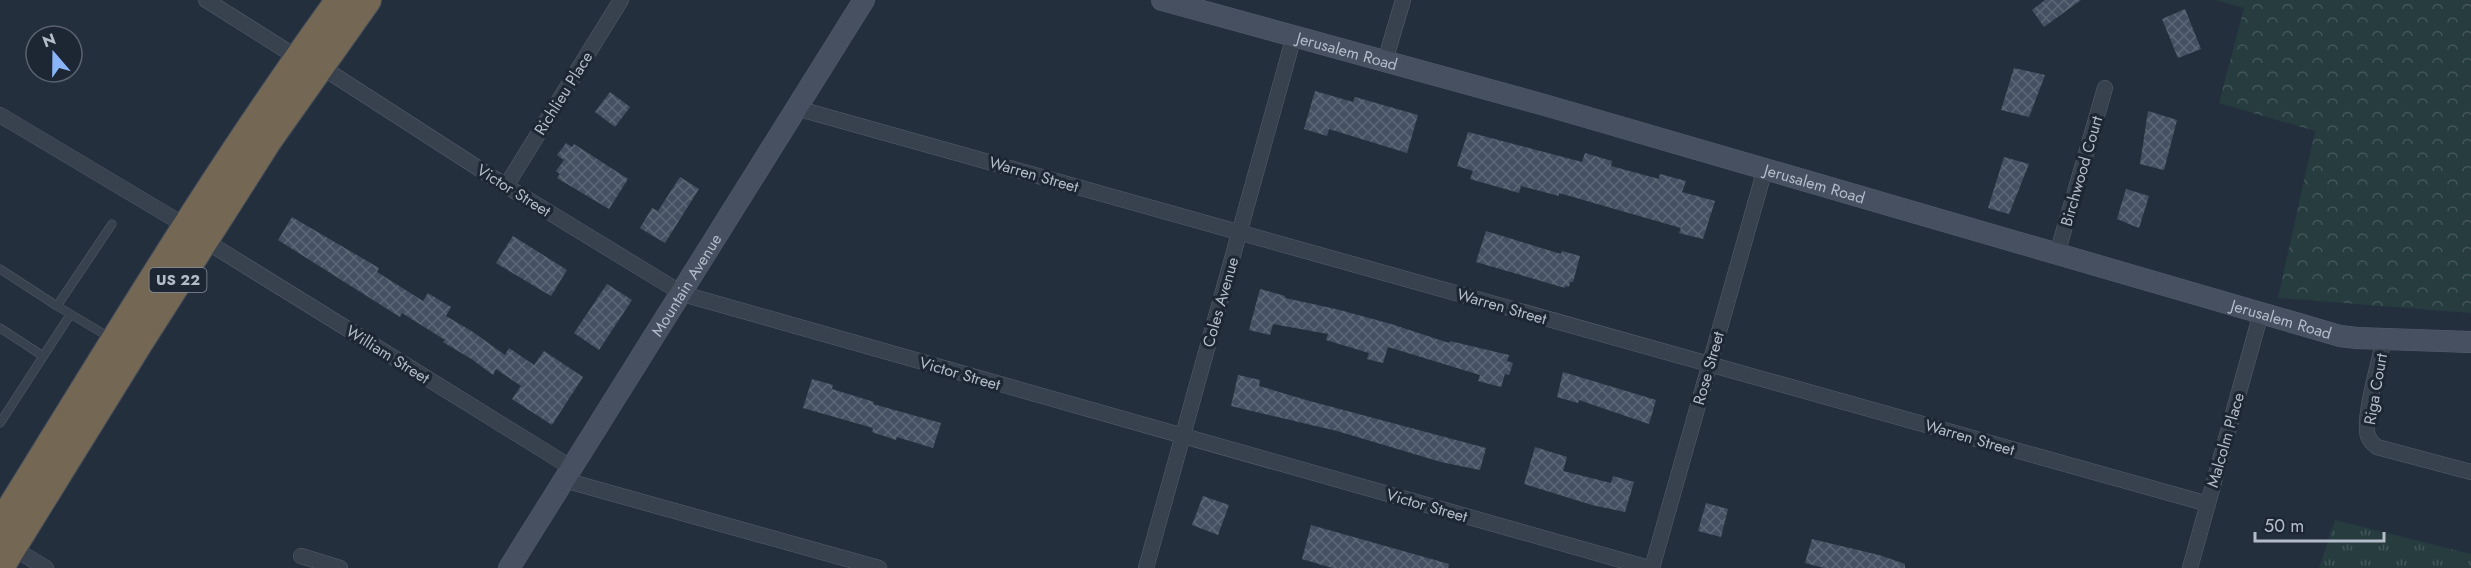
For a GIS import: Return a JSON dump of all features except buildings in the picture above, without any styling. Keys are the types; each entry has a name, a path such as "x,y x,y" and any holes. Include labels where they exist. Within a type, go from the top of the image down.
{"highway":[{"name":"US 22","path":"4,547 116,341 195,233 268,140 340,0"},
{"name":"US 22","path":"309,62 367,0"},
{"name":"US 22","path":"4,547 195,233"}],"street":[{"name":"Victor Street","path":"206,0 681,293 1650,568"},
{"name":"Richlieu Place","path":"506,186 621,0"},
{"name":"Mountain Avenue","path":"509,568 864,0"},
{"name":"Jerusalem Road","path":"1162,0 1765,169 2340,336 2471,342"},
{"path":"1384,61 1403,0"},
{"name":"Coles Avenue","path":"1146,568 1294,36"},
{"name":"Birchwood Court","path":"2057,254 2105,88"},
{"name":"Warren Street","path":"796,108 2208,504"},
{"name":"William Street","path":"0,115 195,233 568,474 879,568"},
{"name":"Rose Street","path":"1650,568 1765,169"},
{"name":"Malcolm Place","path":"2190,568 2261,313"},
{"name":"Riga Court","path":"2384,339 2367,421 2368,436 2372,443 2377,447 2471,472"},
{"path":"4,547 46,568"},
{"path":"301,556 340,568"}],"lane":[{"path":"57,306 112,224"},
{"path":"0,269 70,315 116,341"},
{"path":"0,423 70,315"},
{"path":"0,328 43,356"}],"green space":[{"path":"2215,0 2471,0 2471,313 2278,298 2315,131 2219,103 2244,8"},
{"path":"2335,520 2471,554 2471,568 2319,568"}]}
